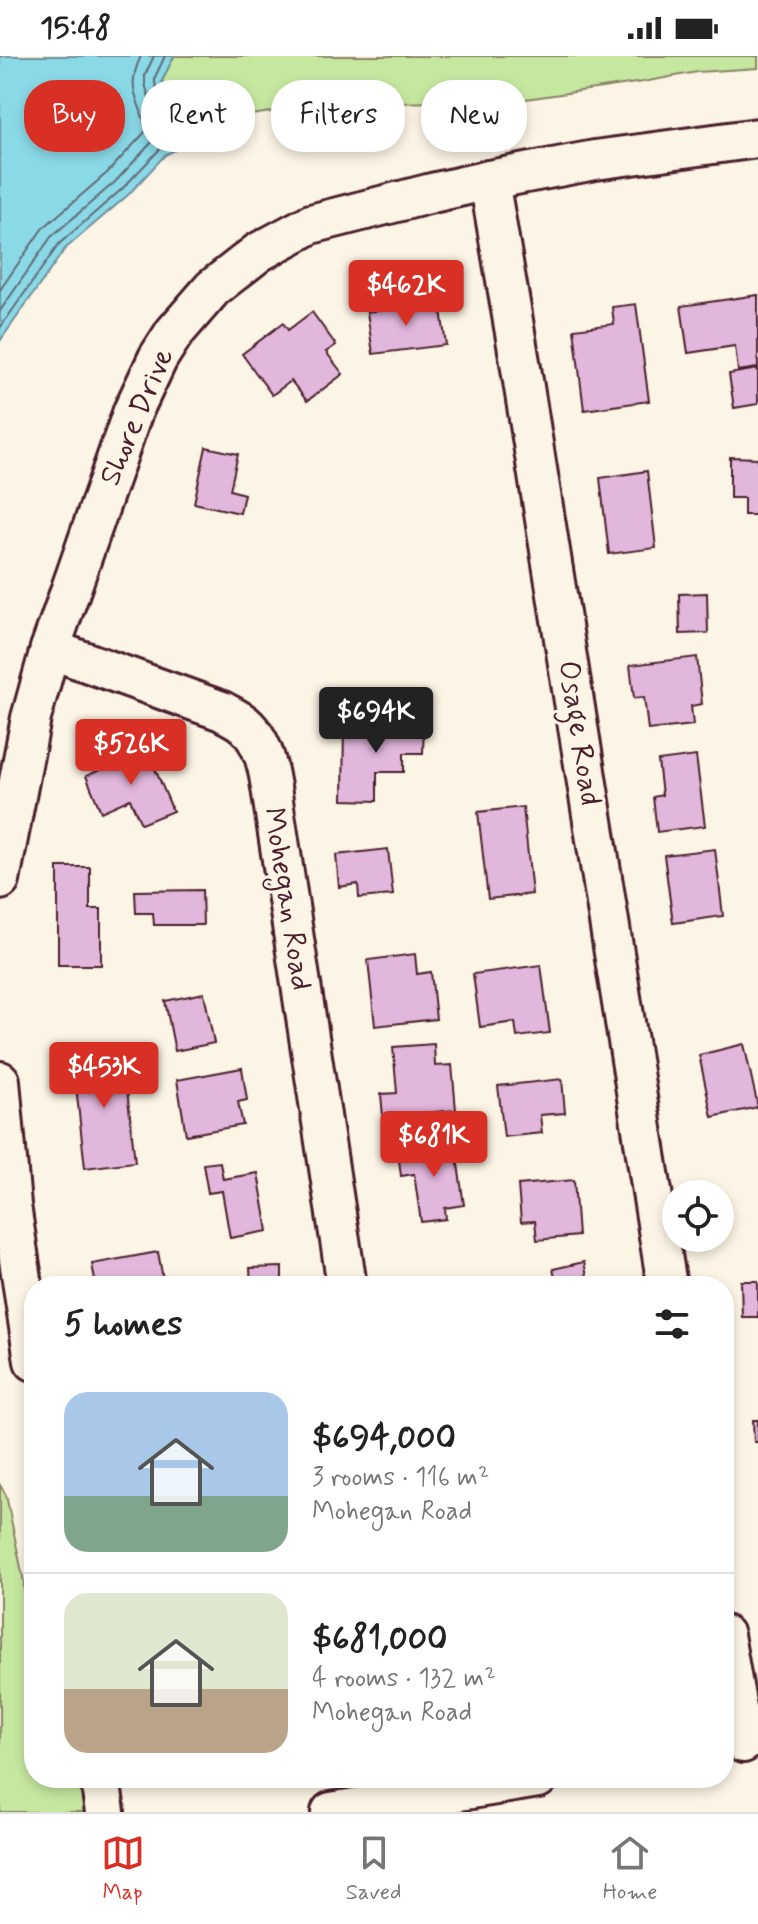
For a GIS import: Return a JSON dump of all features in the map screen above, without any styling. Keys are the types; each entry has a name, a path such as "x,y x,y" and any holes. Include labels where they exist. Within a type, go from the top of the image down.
{"street":[{"name":"Shore Drive","path":"0,880 31,718 50,649 133,411 158,358 213,288 259,252 311,224 489,180 595,160 758,138"},
{"name":"Osage Road","path":"489,180 665,1276"},
{"name":"Mohegan Road","path":"50,649 222,711 242,722 255,736 264,753 345,1276"},
{"path":"0,1081 11,1205 24,1293"},
{"path":"734,1696 742,1744"},
{"path":"101,1788 105,1812"},
{"path":"331,1812 423,1788"}],"green space":[{"path":"174,56 758,56 758,68 697,72 527,99 527,80 421,80 421,102 405,103 405,80 271,80 271,112 255,114 255,80 162,80"},
{"path":"0,1485 6,1495 24,1582 24,1788 104,1788 106,1812 0,1812"}],"water":[{"path":"0,56 174,56 162,80 141,80 141,152 171,152 128,195 65,249 0,341"}],"building":[{"path":"758,295 758,368 738,371 735,346 688,353 681,306"},
{"path":"440,303 446,345 373,354 367,312"},
{"path":"636,304 649,401 584,410 574,329 614,324 612,307"},
{"path":"312,312 336,345 326,352 343,374 307,401 291,381 272,395 242,354 283,323 288,330"},
{"path":"758,369 758,404 734,408 729,374"},
{"path":"206,447 238,454 230,490 244,494 240,513 194,503"},
{"path":"730,457 758,458 758,515 744,515 744,498 730,498"},
{"path":"647,471 656,548 609,554 600,478"},
{"path":"707,593 708,633 680,634 679,594"},
{"path":"697,657 702,704 691,706 693,725 648,730 644,697 634,698 630,665"},
{"path":"344,723 424,724 423,753 404,753 404,772 377,772 377,801 343,800"},
{"path":"147,750 173,811 141,824 130,799 101,812 86,776"},
{"path":"696,756 705,826 657,832 653,797 662,795 658,761"},
{"path":"523,807 532,894 488,899 478,812"},
{"path":"388,849 393,895 359,898 358,884 339,887 336,855"},
{"path":"715,849 723,916 673,923 664,855"},
{"path":"58,867 90,867 90,909 101,909 101,965 58,965"},
{"path":"202,890 203,925 154,925 153,913 136,913 135,891"},
{"path":"415,954 417,974 431,972 436,1019 375,1026 368,960"},
{"path":"541,965 550,1033 517,1037 515,1022 480,1027 473,974"},
{"path":"204,993 214,1043 175,1051 165,1001"},
{"path":"434,1044 435,1066 452,1065 456,1110 383,1117 381,1094 397,1093 393,1047"},
{"path":"744,1044 758,1107 712,1117 699,1055"},
{"path":"123,1053 135,1162 85,1168 73,1059"},
{"path":"242,1068 247,1100 238,1102 243,1125 186,1135 177,1080"},
{"path":"562,1079 565,1113 540,1115 542,1133 504,1137 498,1086"},
{"path":"455,1144 464,1205 445,1208 446,1219 421,1222 414,1174 401,1176 398,1152"},
{"path":"220,1162 223,1179 258,1173 268,1231 230,1238 222,1191 208,1193 203,1164"},
{"path":"574,1180 578,1236 537,1240 535,1221 521,1222 518,1185"},
{"path":"158,1252 162,1276 94,1276 92,1264"},
{"path":"584,1262 587,1276 555,1276 553,1269"},
{"path":"282,1267 282,1276 250,1276 250,1268"},
{"path":"741,1281 758,1281 758,1317 742,1317"},
{"path":"753,1420 758,1420 758,1442 754,1442"}]}
